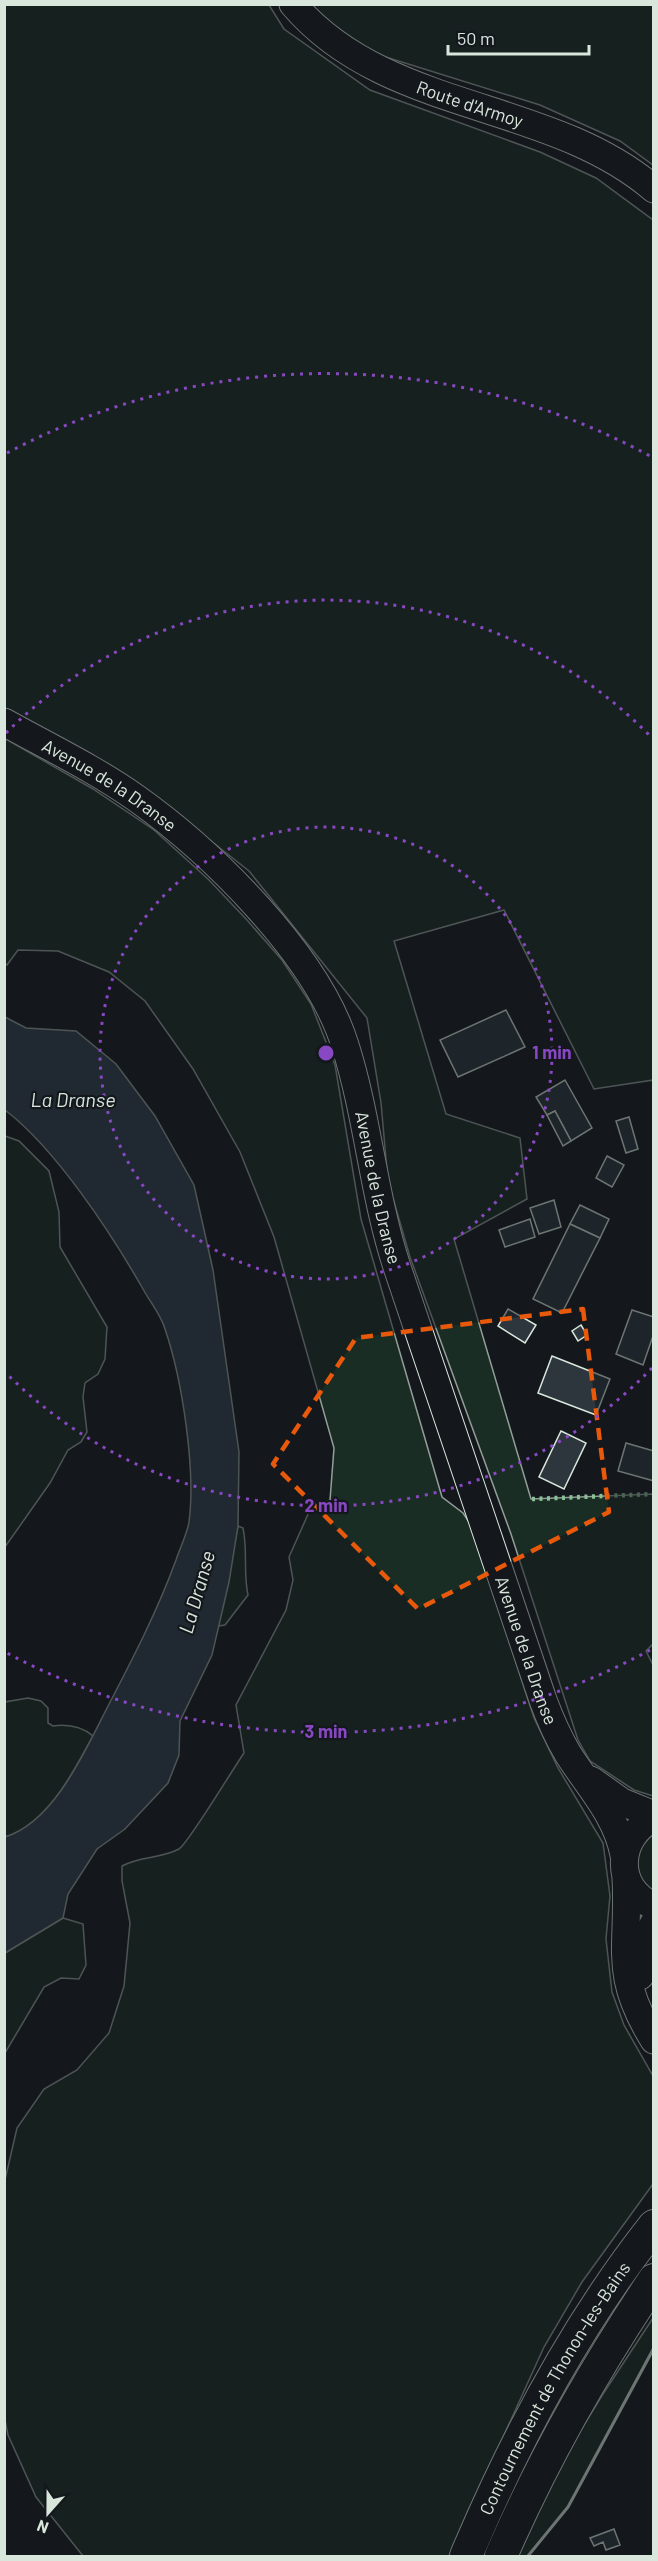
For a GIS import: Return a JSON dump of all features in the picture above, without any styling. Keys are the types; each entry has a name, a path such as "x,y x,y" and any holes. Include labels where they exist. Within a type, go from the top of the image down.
{"highway":[{"name":"Contournement de Thonon-les-Bains","path":"466,2556 513,2450 556,2372 594,2309 654,2226"},
{"name":"Contournement de Thonon-les-Bains","path":"501,2556 523,2506 577,2402 654,2280"}],"main road":[{"name":"Route d'Armoy","path":"293,4 320,32 359,59 408,81 580,142 622,165 654,189"},
{"name":"Avenue de la Dranse","path":"4,722 108,780 174,827 210,860 272,926 302,961 327,1000 351,1066 378,1200 398,1268 543,1700 561,1742 585,1776 617,1832 625,1866 625,1971 629,1992 654,2040"},
{"name":"Avenue de la Dranse","path":"585,1776 622,1802 654,1816"},
{"path":"654,1816 633,1833 625,1866 638,1896 654,1906"},
{"name":"Avenue de la Dranse","path":"641,2016 640,1954 645,1934 654,1923"}],"highlighted area":[{"path":"583,1309 609,1512 418,1609 273,1464 356,1338"}],"green space":[{"path":"5,5 269,5 284,29 370,90 540,152 596,178 653,220 653,1080 594,1089 504,910 394,941 446,1114 520,1138 527,1199 454,1239 531,1499 653,1494 654,1643 646,1651 653,1665 653,1796 634,1790 590,1761 578,1740 511,1534 410,1257 388,1181 381,1103 367,1018 249,871 211,841 92,758 5,710"},
{"path":"305,5 653,5 653,165 620,141 540,105 360,49"},
{"path":"4,738 93,789 154,830 209,880 247,920 282,960 311,1004 335,1065 361,1219 442,1497 463,1513 471,1525 534,1718 558,1768 603,1843 610,1896 606,1939 612,1992 624,2025 653,2076 653,2184 582,2282 544,2347 449,2556 83,2556 36,2497 8,2435 5,2420 4,2184 17,2128 44,2089 77,2070 109,2033 124,1986 130,1923 122,1881 122,1866 179,1849 201,1820 244,1753 236,1705 286,1610 293,1580 289,1557 309,1512 330,1500 334,1448 274,1237 240,1152 193,1069 145,1001 109,972 58,951 18,950 7,965 5,964"},
{"path":"5,1136 19,1141 49,1171 59,1212 60,1247 107,1327 105,1359 98,1374 85,1383 83,1397 87,1432 81,1442 68,1450 50,1483 5,1547"},
{"path":"238,1526 243,1528 248,1595 225,1625 218,1626"},
{"path":"28,1698 41,1701 48,1708 48,1723 53,1726 74,1726 93,1736 68,1781 47,1809 21,1830 5,1837 5,1702"},
{"path":"653,1833 653,1894 638,1875 637,1852"},
{"path":"63,1918 83,1924 86,1965 79,1979 61,1978 44,1987 5,2053 5,1953"},
{"path":"653,2318 653,2348 568,2507 528,2556 515,2556 540,2496"}],"water":[{"name":"La Dranse","path":"5,1017 26,1028 76,1031 116,1064 155,1116 194,1185 213,1270 239,1452 238,1526 229,1582 212,1655 180,1721 179,1755 168,1783 125,1829 97,1849 68,1894 63,1918 5,1953 5,1837 23,1829 39,1817 66,1783 89,1744 135,1654 169,1579 189,1522 191,1477 186,1424 177,1373 158,1314 99,1218 63,1169 44,1147 5,1110"}],"building":[{"path":"506,1010 525,1047 458,1077 440,1040"},
{"path":"565,1080 592,1128 571,1141 555,1111 547,1115 536,1097"},
{"path":"555,1111 571,1141 563,1146 547,1115"},
{"path":"629,1117 638,1149 626,1153 616,1121"},
{"path":"607,1156 624,1165 612,1187 596,1178"},
{"path":"554,1200 561,1227 539,1234 530,1208"},
{"path":"580,1205 609,1219 600,1238 570,1224"},
{"path":"530,1219 535,1237 505,1247 499,1230"},
{"path":"570,1224 600,1238 562,1313 533,1299"},
{"path":"508,1309 536,1325 525,1343 498,1326"},
{"path":"632,1310 654,1317 654,1333 643,1365 616,1354"},
{"path":"581,1325 587,1335 578,1341 572,1331"},
{"path":"552,1356 610,1379 596,1415 538,1393"},
{"path":"561,1431 586,1443 564,1489 539,1477"},
{"path":"626,1443 654,1451 654,1481 618,1471"},
{"path":"614,2529 620,2545 606,2550 603,2542 594,2546 590,2538"}],"hedge":[{"path":"532,1499 654,1494"}],"wall":[{"path":"528,2556 568,2507 654,2348"}]}
